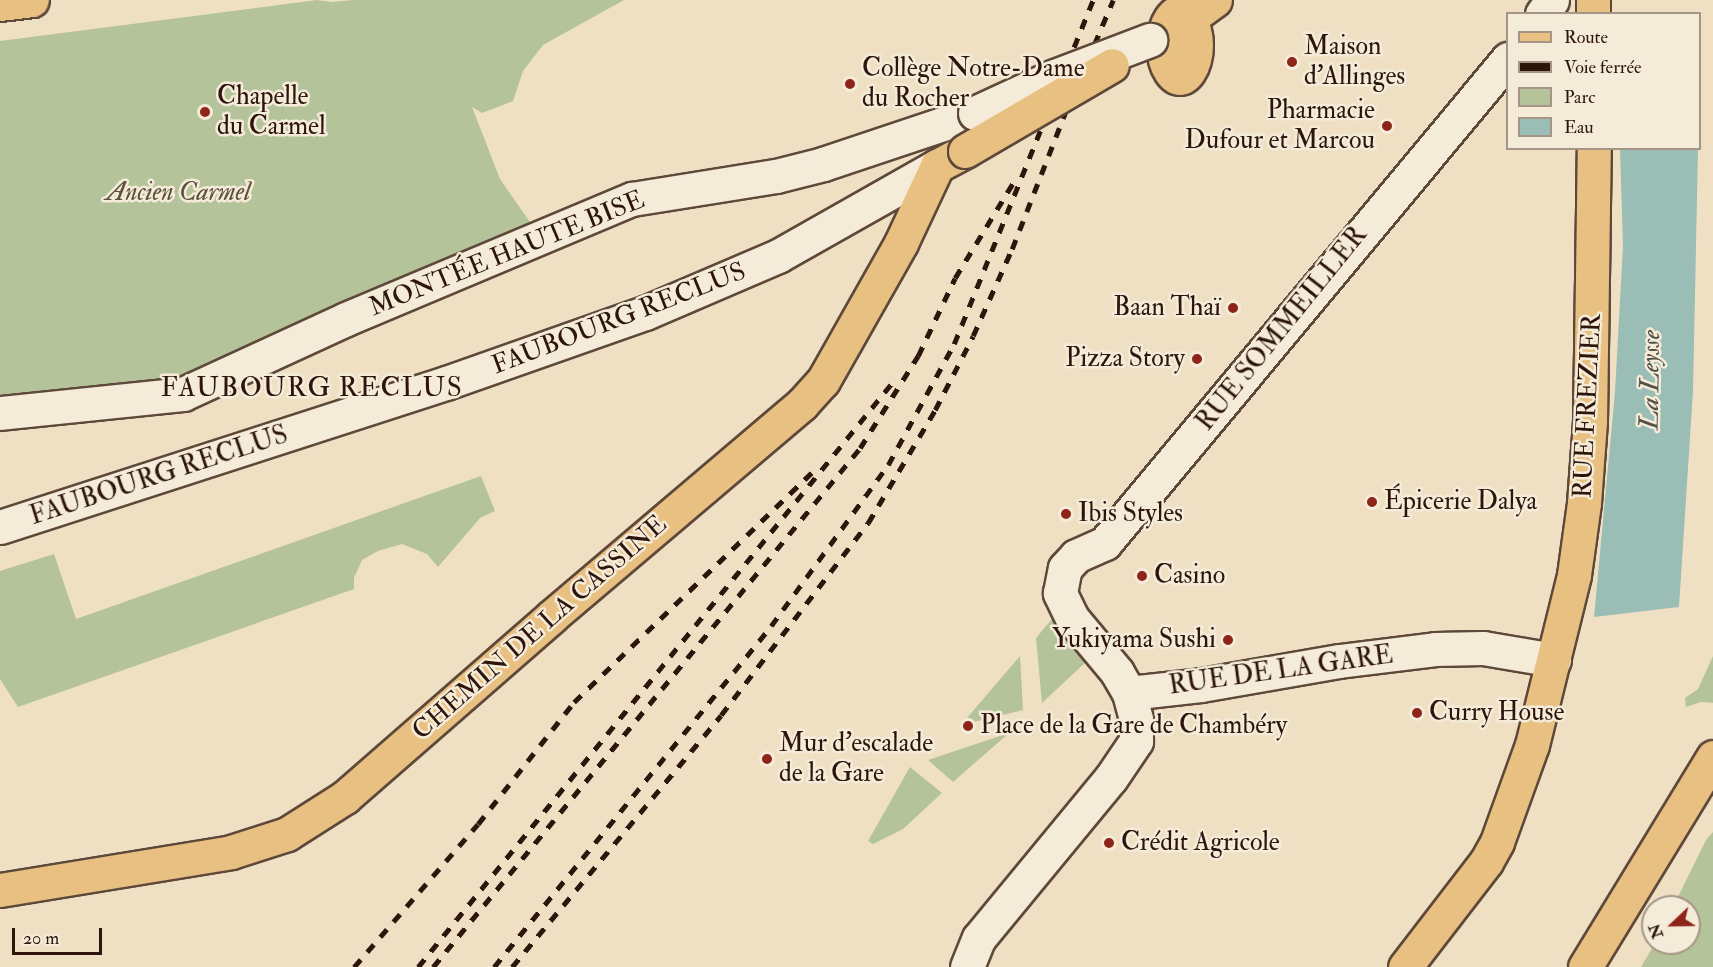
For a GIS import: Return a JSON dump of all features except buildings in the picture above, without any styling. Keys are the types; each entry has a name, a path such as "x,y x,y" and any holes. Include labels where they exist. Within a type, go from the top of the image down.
{"main road":[{"path":"0,4 32,0"},
{"name":"FAUBOURG RECLUS","path":"951,159 1112,65 1215,0"},
{"name":"RUE FREZIER","path":"1405,967 1486,862 1497,842 1532,745 1576,565 1584,503 1593,325 1594,150"},
{"name":"CHEMIN DE LA CASSINE","path":"0,890 231,852 287,834 345,797 551,617 802,404 823,381 951,159"},
{"path":"1585,967 1713,758"}],"street":[{"name":"MONTÉE HAUTE BISE","path":"0,413 183,394 356,315 632,199 776,176 823,164 975,113 1055,76 1168,31"},
{"name":"RUE SOMMEILLER","path":"1129,693 1117,672 1072,618 1060,593 1065,568 1076,556 1105,543 1506,61"},
{"name":"FAUBOURG RECLUS","path":"0,527 446,383 645,313 778,256 951,159"},
{"name":"RUE DE LA GARE","path":"1129,693 1201,685 1435,649 1483,648 1554,660"},
{"path":"967,967 980,938 1111,778 1136,741 1136,719 1129,693"}],"green space":[{"name":"Ancien Carmel","path":"317,0 332,2 353,0 624,0 543,45 523,71 513,101 482,113 472,107 500,179 532,225 170,386 0,400 0,41"},
{"path":"481,476 495,511 480,518 438,567 427,554 402,544 378,551 362,560 354,578 354,589 18,707 0,679 0,571 54,554 76,619"},
{"path":"1052,619 1087,661 1042,703 1036,638"},
{"path":"1020,656 1023,710 961,725"},
{"path":"1713,656 1713,703 1701,702 1686,707 1685,698 1698,689"},
{"path":"1009,733 953,782 928,760"},
{"path":"910,767 942,793 903,829 873,844 868,841"},
{"path":"1713,832 1713,967 1641,967 1648,955 1701,955 1701,895 1679,895 1706,840"}],"water":[{"name":"La Leysse","path":"1620,150 1698,150 1693,391 1679,607 1594,617 1615,392 1623,246"}],"railway":[{"path":"494,967 771,626 888,465 954,344 1093,0"},
{"path":"512,967 721,715 868,523 935,410 973,336 1012,249 1063,118 1113,0"},
{"path":"433,967 860,448 918,356 955,278 1013,183"},
{"path":"418,967 892,383"},
{"path":"354,967 478,824 574,702 816,468"}],"place":[{"name":"Maison d'Allinges","path":"1292,62"},
{"name":"Collège Notre-Dame du Rocher","path":"850,84"},
{"name":"Chapelle du Carmel","path":"205,112"},
{"name":"Pharmacie Dufour et Marcou","path":"1387,126"},
{"name":"Baan Thaï","path":"1233,308"},
{"name":"Pizza Story","path":"1197,359"},
{"name":"Épicerie Dalya","path":"1372,502"},
{"name":"Ibis Styles","path":"1066,514"},
{"name":"Casino","path":"1142,576"},
{"name":"Yukiyama Sushi","path":"1228,640"},
{"name":"Curry House","path":"1417,713"},
{"name":"Place de la Gare de Chambéry","path":"968,726"},
{"name":"Mur d'escalade de la Gare","path":"767,759"},
{"name":"Crédit Agricole","path":"1109,843"}],"district":[{"name":"FAUBOURG RECLUS","path":"312,388"}]}
